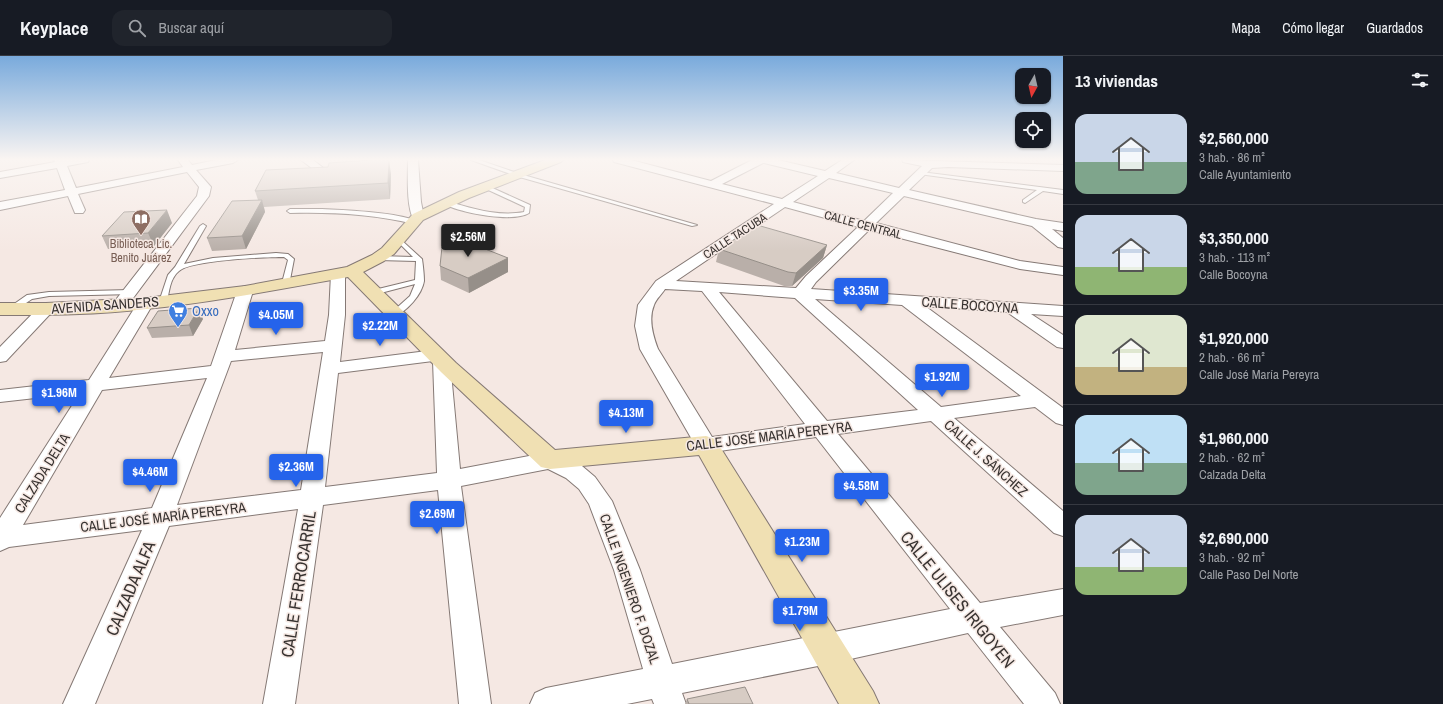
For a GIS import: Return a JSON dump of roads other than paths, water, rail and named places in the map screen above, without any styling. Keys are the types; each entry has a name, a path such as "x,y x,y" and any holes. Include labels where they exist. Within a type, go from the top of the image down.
{"main road":[{"path":"416,219 446,203 478,190"},
{"name":"AVENIDA SANDERS","path":"5,309 46,309 245,291 345,272 378,258 399,240 416,219"},
{"name":"CALLE INGENIERO F. DOZAL","path":"345,272 373,293 497,415 550,460"},
{"path":"706,445 860,704"},
{"name":"CALLE JOSÉ MARÍA PEREYRA","path":"550,460 706,445"}],"street":[{"path":"0,206 79,190"},
{"name":"CALZADA DELTA","path":"0,539 96,386 139,301 204,196 205,190"},
{"path":"414,190 416,219"},
{"name":"CALLE CENTRAL","path":"732,190 1020,265 1063,270"},
{"name":"CALLE TACUBA","path":"661,284 804,190"},
{"path":"894,190 1036,223 1063,227"},
{"path":"72,192 79,210"},
{"path":"800,294 811,279 902,192"},
{"path":"1036,223 1063,244"},
{"name":"CALLE FERROCARRIL","path":"279,704 312,498 332,346 345,272"},
{"path":"661,284 646,305 643,326 645,338 649,349 706,445"},
{"name":"CALLE BOCOYNA","path":"661,284 1063,311"},
{"name":"CALLE ULISES IRIGOYEN","path":"707,288 1044,704"},
{"name":"CALZADA ALFA","path":"79,704 160,518 221,364 245,291"},
{"name":"CALLE J. SÁNCHEZ","path":"800,294 1063,526"},
{"path":"908,301 1063,418"},
{"path":"1012,308 1063,343"},
{"path":"0,357 46,309"},
{"path":"0,396 96,386 332,346"},
{"path":"329,369 438,358 449,480 475,704"},
{"name":"CALLE JOSÉ MARÍA PEREYRA","path":"706,445 1039,400"},
{"name":"CALLE JOSÉ MARÍA PEREYRA","path":"0,539 449,480 550,460"},
{"name":"CALLE INGENIERO F. DOZAL","path":"550,460 574,472 583,479 600,501 627,570 666,692"},
{"path":"546,704 666,692 828,649 974,618 1063,602"}],"lane":[{"path":"446,203 475,212 498,216 514,216 526,213 528,206 493,190"},
{"path":"572,190 694,225"},
{"path":"1025,201 1041,190"},
{"path":"1044,190 1063,192"},
{"path":"290,211 323,210 365,212 416,219"},
{"path":"5,309 30,297 49,294 139,301 169,280 178,268 203,226"},
{"path":"394,314 411,302 420,281 419,259 399,240"},
{"path":"178,268 195,264 264,255 286,255 291,259 286,283"},
{"path":"378,258 419,259"},
{"path":"373,293 420,281"}],"place":[{"name":"Biblioteca Lic. Benito Juárez","path":"141,236"},
{"name":"Oxxo","path":"178,328"}]}
